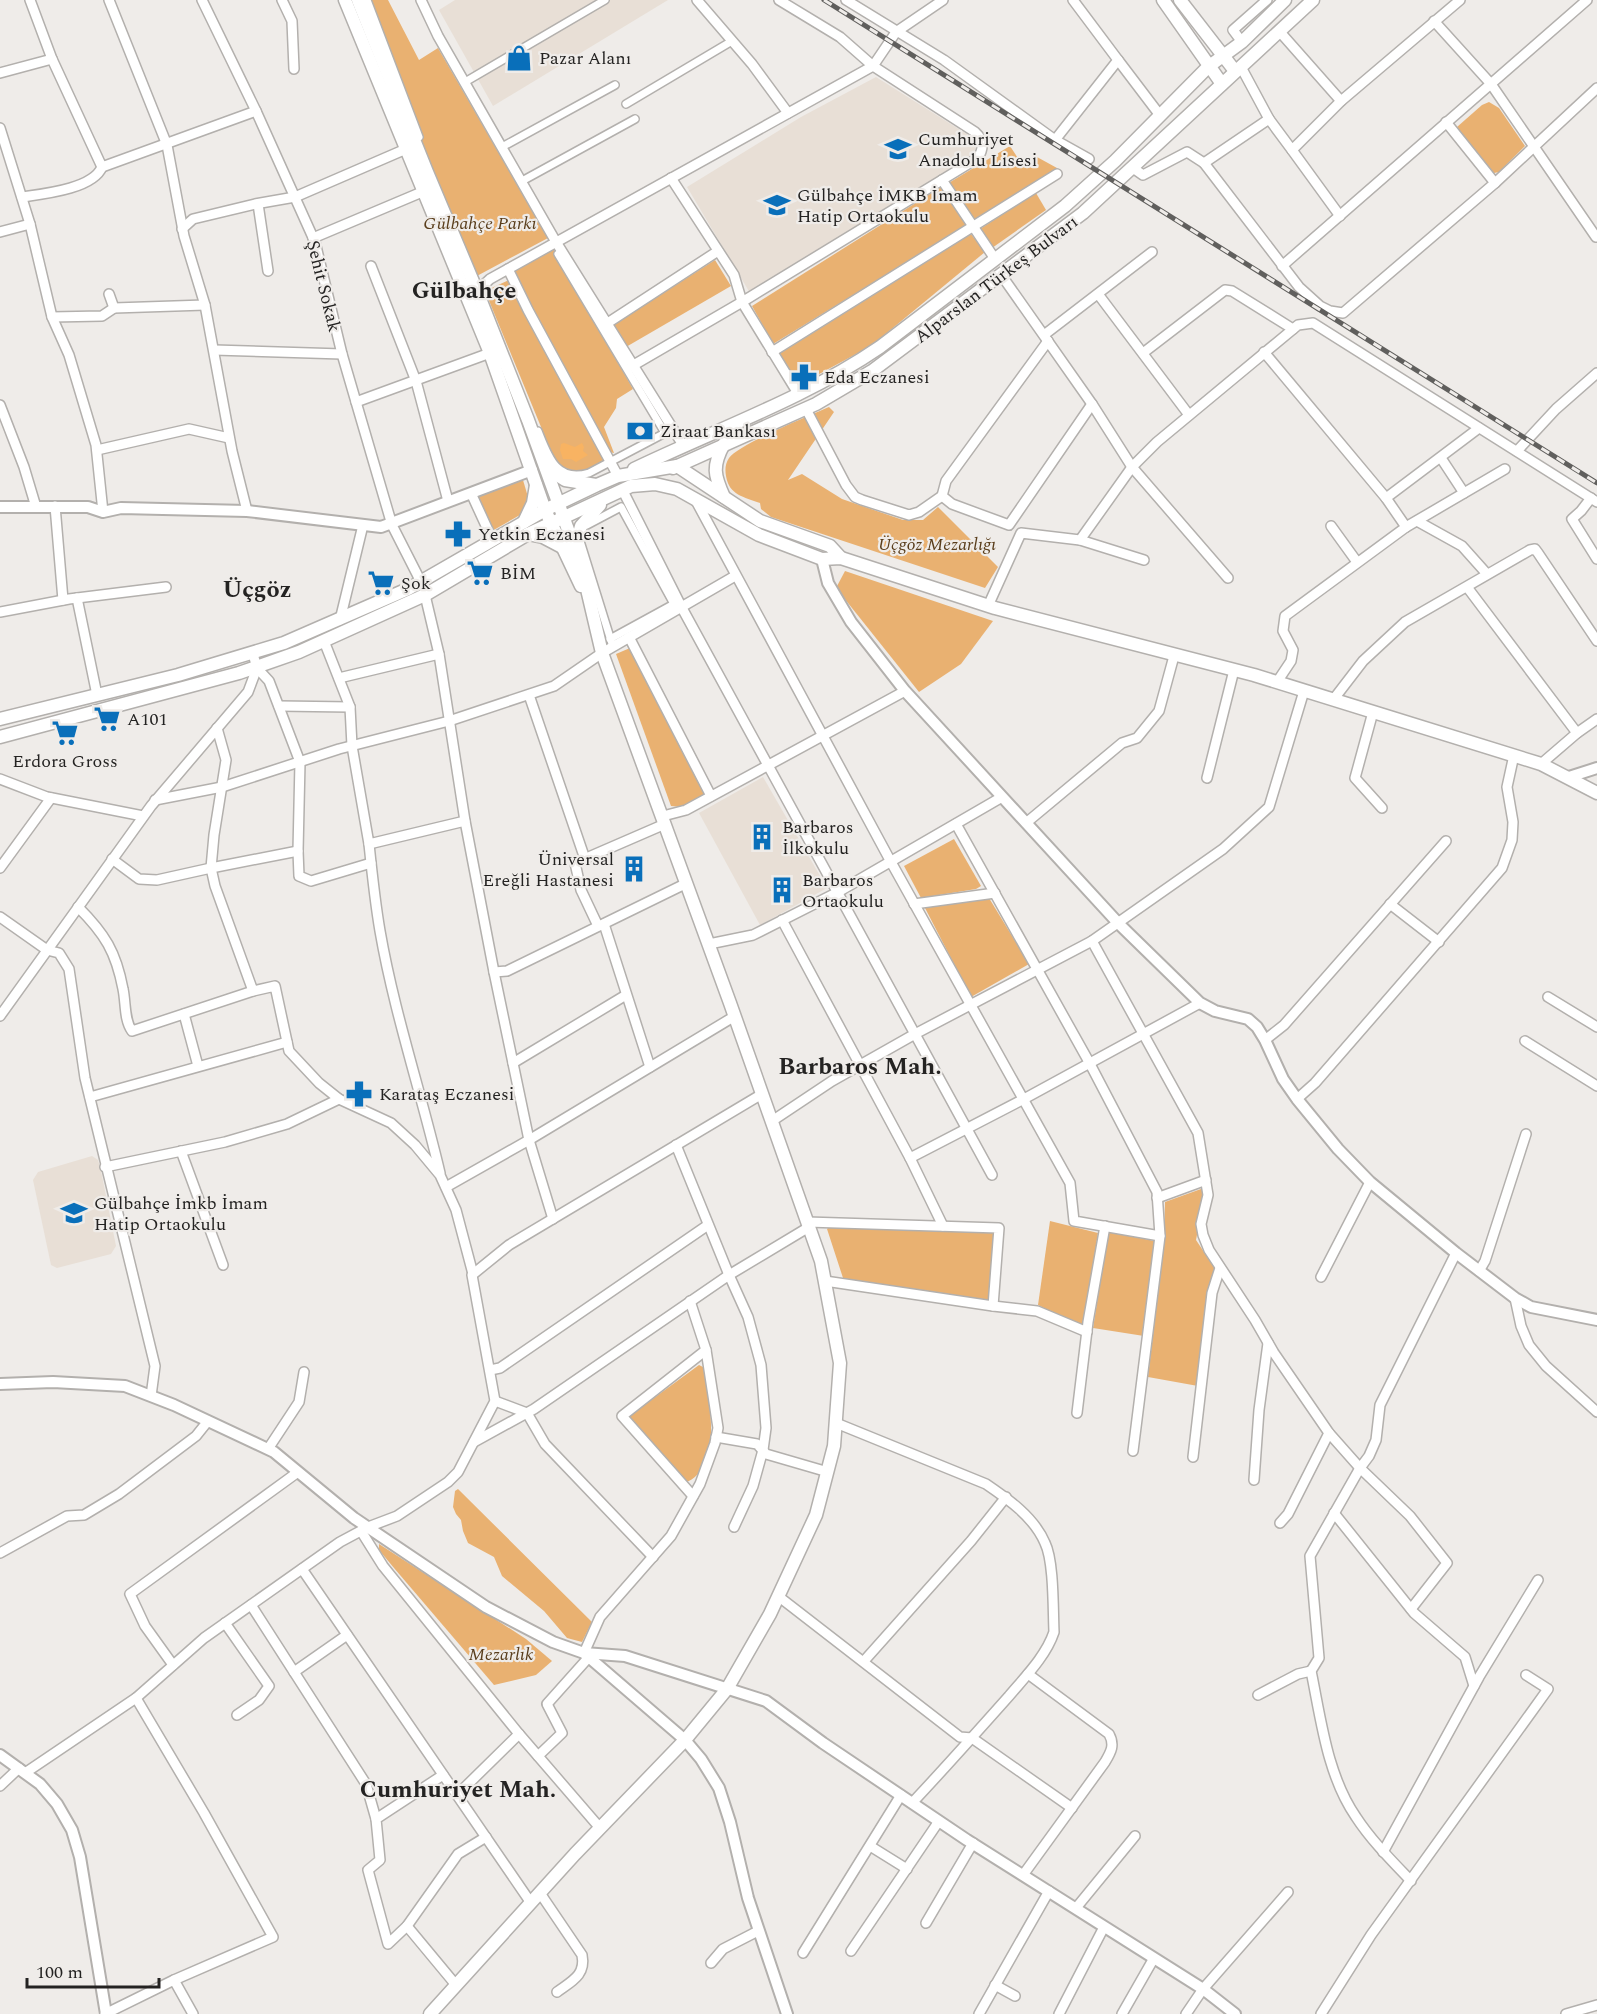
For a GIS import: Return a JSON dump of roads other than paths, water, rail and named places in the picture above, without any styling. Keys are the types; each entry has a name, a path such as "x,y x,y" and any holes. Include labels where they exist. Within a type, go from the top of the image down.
{"main road":[{"path":"345,0 490,353 545,510 557,520"},
{"path":"358,0 427,172 476,285 546,468 557,504 557,520 568,548 582,568 588,600 609,646 664,820 821,1261 840,1363 834,1446 816,1515 778,1596 727,1689 685,1740 600,1828 430,2014"},
{"path":"1163,0 1222,84"},
{"path":"1180,0 1222,56 1238,69"},
{"name":"Alparslan Türkeş Bulvarı","path":"618,476 799,395 854,365 880,347 1065,206 1115,161 1208,67 1242,42 1284,0"},
{"name":"Alparslan Türkeş Bulvarı","path":"526,528 557,520 725,443 806,409 872,371 1002,276 1083,213 1313,0"},
{"path":"725,443 717,456 714,470 725,499"},
{"path":"0,737 257,668 324,641 425,595 526,528 545,510 618,476 677,466 760,520 830,546 841,558"},
{"path":"546,468 565,480 597,485"},
{"path":"526,528 537,484"},
{"path":"627,488 655,484 677,489 759,535 822,559 841,558 988,606 1277,682 1541,764 1597,793"},
{"path":"568,548 584,520 608,497"},
{"path":"0,718 253,654 340,620 421,582 493,541 526,528 568,548"}],"street":[{"path":"22,197 76,187 100,173 102,167 52,58 30,0"},
{"path":"109,0 167,145 182,229 205,305 230,438 247,511"},
{"name":"Şehit Sokak","path":"202,0 256,111 313,238 342,354 392,525 421,582"},
{"path":"282,0 292,21 294,69"},
{"path":"367,0 476,285 873,66 896,32 943,0"},
{"path":"421,0 438,36 556,242 683,446"},
{"path":"465,82 605,0"},
{"path":"697,0 752,64 788,113"},
{"path":"632,366 742,302 978,158 982,150 980,136 873,66 840,37 779,0"},
{"path":"846,0 944,60 1055,140 1089,159"},
{"path":"1072,0 1159,114"},
{"path":"1242,42 1233,30 1267,0"},
{"path":"1292,150 1341,101 1460,0"},
{"path":"1282,266 1587,0"},
{"path":"1434,21 1491,84 1596,237"},
{"path":"1280,32 1341,101"},
{"path":"626,104 732,41"},
{"path":"0,73 52,58"},
{"path":"1055,140 1118,60"},
{"path":"1238,69 1269,119 1340,216"},
{"path":"502,147 615,85"},
{"path":"1133,168 1143,175 1188,152 1204,164 1299,287 1320,306 1330,311 1343,313 1495,183 1597,88"},
{"path":"102,167 256,111"},
{"path":"522,182 635,118"},
{"path":"1204,164 1269,119"},
{"path":"1446,122 1495,183"},
{"path":"0,128 30,224 52,317 69,356 97,450 103,512"},
{"path":"182,229 193,219 295,197 406,149"},
{"path":"772,352 1057,174"},
{"path":"670,178 734,274 742,302 799,395"},
{"path":"942,180 995,259"},
{"path":"313,238 422,192"},
{"path":"258,204 268,272"},
{"path":"0,232 30,224"},
{"path":"606,324 718,251"},
{"path":"806,409 846,485 855,497 909,515 919,512 942,496 946,481 1046,338 1152,252"},
{"path":"492,282 482,289 550,459 555,466 567,473 580,476 665,433 558,254"},
{"path":"372,266 416,381 448,501"},
{"path":"508,269 618,476"},
{"path":"1002,276 1092,404 1132,467 1228,578"},
{"path":"1143,353 1226,290 1232,291 1293,329"},
{"path":"109,294 114,308"},
{"path":"1098,294 1189,415"},
{"path":"52,317 102,316 114,308 205,305"},
{"path":"1080,540 1132,467 1157,442 1298,325 1313,323 1594,500 1572,519 1597,559"},
{"path":"214,350 342,354"},
{"path":"1264,352 1386,498 1406,527"},
{"path":"356,402 490,353"},
{"path":"1517,451 1556,409 1597,373"},
{"path":"1009,525 1092,404"},
{"path":"0,405 36,507"},
{"path":"1386,498 1479,428"},
{"path":"97,450 189,429 230,438"},
{"path":"1441,458 1464,493"},
{"path":"1277,682 1292,661 1293,650 1283,631 1285,616 1406,527 1505,469"},
{"path":"0,507 88,507 103,512 121,508 247,511 381,528 532,470"},
{"path":"627,488 682,608 992,1175"},
{"path":"471,493 493,541"},
{"path":"942,496 952,504 1009,525 1021,533 1080,540 1144,560"},
{"path":"695,499 891,862 1070,1184 1074,1221 1160,1236"},
{"path":"55,506 63,600"},
{"path":"155,800 222,787 352,746 449,721 554,686 609,646 674,604 621,507 587,525 579,543 609,646"},
{"path":"1417,521 1462,546 1487,574"},
{"path":"340,620 363,525"},
{"path":"1331,526 1357,562"},
{"path":"988,606 1021,533"},
{"path":"1333,700 1363,661 1405,622 1534,549 1597,641"},
{"path":"822,559 828,583 851,622 904,691 1119,924 1200,1003 1215,1011 1248,1019 1257,1027 1283,1079 1297,1100 1338,1149 1370,1182 1515,1298 1531,1307 1597,1320"},
{"path":"609,646 682,608 735,576"},
{"path":"0,612 63,600 166,587"},
{"path":"1467,587 1577,733"},
{"path":"425,595 439,654 465,821 494,972 529,1140 553,1219"},
{"path":"77,598 97,695"},
{"path":"629,637 711,796"},
{"path":"0,1786 136,1698 225,1623 340,1542 364,1529 397,1516 448,1482 459,1472 495,1401 480,1326 473,1274 456,1210 440,1175 392,990 379,930 369,844 352,746 350,707 324,641"},
{"path":"253,654 257,668 269,681 300,762 299,876 311,881 371,863"},
{"path":"339,678 439,654"},
{"path":"1026,824 1122,743 1137,738 1159,711 1174,656"},
{"path":"0,1016 155,800 248,692 257,668"},
{"path":"1207,778 1234,670"},
{"path":"650,1067 601,925 582,890 575,863 686,810 904,691"},
{"path":"772,1121 860,1065 915,1034 1092,941 1224,849 1269,807 1304,691"},
{"path":"529,695 585,859"},
{"path":"279,706 350,707"},
{"path":"1373,712 1355,778 1382,808"},
{"path":"1541,764 1597,719"},
{"path":"217,728 226,760 211,868 215,886 253,991"},
{"path":"1297,1100 1315,1083 1502,868 1512,840 1513,822 1507,787 1514,755"},
{"path":"1569,777 1597,768"},
{"path":"0,778 51,798 143,816"},
{"path":"709,944 753,935 782,921 838,892 1002,797"},
{"path":"0,868 51,798"},
{"path":"369,844 465,821"},
{"path":"956,824 1038,968 1157,1192 1160,1236 1133,1451"},
{"path":"1265,1040 1284,1025 1446,841"},
{"path":"112,859 139,879 157,880 298,851"},
{"path":"494,972 507,971 687,883"},
{"path":"914,904 995,893"},
{"path":"1390,904 1439,942"},
{"path":"78,907 99,928 114,953 123,988 128,1026 132,1031 253,991 275,986 289,1052 339,1100 391,1123 415,1145 440,1175"},
{"path":"0,917 47,950 59,953 69,969 90,1097 154,1366 151,1396"},
{"path":"782,921 910,1158 943,1226"},
{"path":"1092,941 1198,1133 1208,1195 1201,1224 1203,1235 1220,1268 1329,1433 1360,1468 1410,1516 1446,1563 1411,1609"},
{"path":"513,1063 626,994"},
{"path":"1548,997 1597,1027"},
{"path":"910,1158 1200,1003"},
{"path":"184,1014 198,1066"},
{"path":"446,1187 529,1140 735,1016"},
{"path":"1525,1041 1597,1086"},
{"path":"90,1097 287,1042"},
{"path":"473,1274 509,1245 762,1094"},
{"path":"105,1167 228,1141 287,1124 339,1100"},
{"path":"1479,1271 1485,1261 1526,1134"},
{"path":"676,1145 748,1317 761,1365 766,1428 763,1450 753,1486 734,1527"},
{"path":"181,1151 223,1265"},
{"path":"1157,1198 1206,1180"},
{"path":"1321,1277 1370,1182"},
{"path":"490,1370 501,1368 708,1225"},
{"path":"474,1442 527,1413 690,1301 808,1225 999,1228 993,1306"},
{"path":"1077,1413 1087,1332 1105,1226"},
{"path":"1411,1881 1383,1852 1355,1816 1339,1784 1325,1742 1311,1671 1319,1658 1310,1556 1369,1456 1376,1440 1380,1405 1456,1253"},
{"path":"1193,1457 1212,1293 1220,1268"},
{"path":"825,1281 1037,1311 1087,1332"},
{"path":"1515,1298 1521,1326 1529,1345 1546,1366 1597,1412"},
{"path":"538,1756 562,1733 547,1704 586,1655 600,1617 671,1536 700,1484 716,1437 718,1428 706,1350 690,1301"},
{"path":"1254,1480 1259,1410 1268,1343"},
{"path":"693,1496 622,1416 706,1350"},
{"path":"268,1449 299,1402 304,1372"},
{"path":"0,1384 53,1382 125,1386 208,1421 268,1449 364,1529 486,1607 553,1642 586,1655 685,1740 701,1759 719,1788 730,1822 748,1898 787,2014"},
{"path":"495,1401 527,1413 545,1444 653,1557"},
{"path":"0,1553 67,1516 84,1515 119,1494 196,1436 208,1421"},
{"path":"836,1423 986,1484 1023,1512 1038,1530 1049,1556 1054,1632 1051,1641 1028,1674 912,1803"},
{"path":"1280,1524 1288,1514 1329,1433"},
{"path":"716,1437 757,1444 766,1454 828,1472"},
{"path":"173,1665 145,1626 130,1594 298,1472"},
{"path":"864,1661 971,1541 1006,1497"},
{"path":"1334,1513 1411,1609 1465,1658 1474,1686"},
{"path":"364,1529 383,1566 519,1734 600,1828"},
{"path":"302,1569 531,1903"},
{"path":"1383,1852 1474,1686 1538,1580"},
{"path":"778,1596 960,1737 972,1738 1072,1808"},
{"path":"251,1605 366,1784 376,1819 380,1860 368,1870 388,1944 407,1926 458,1854 486,1837"},
{"path":"225,1623 269,1686 258,1700 237,1715"},
{"path":"294,1672 347,1635"},
{"path":"586,1655 625,1656 766,1701 912,1803 1203,1989 1235,2014"},
{"path":"1258,1695 1298,1674 1311,1671"},
{"path":"1023,1875 1105,1762 1112,1749 1113,1741 1109,1734 1028,1674"},
{"path":"1321,2014 1371,1935 1548,1689 1526,1675"},
{"path":"0,1755 40,1785 57,1804 72,1830 80,1857 106,2014 174,1980 273,1937 204,1813 136,1698"},
{"path":"457,1795 519,1734"},
{"path":"376,1819 443,1775"},
{"path":"803,1953 901,1795"},
{"path":"851,1951 939,1821"},
{"path":"1076,1908 1135,1836"},
{"path":"926,1923 973,1843"},
{"path":"870,1846 907,1869"},
{"path":"979,2014 1049,1892"},
{"path":"1186,2014 1203,1989 1288,1892"},
{"path":"540,1893 582,1955 584,1964 581,1973 558,1992"},
{"path":"407,1926 456,1985"},
{"path":"1059,2014 1104,1926"},
{"path":"711,1963 723,1949 759,1931"},
{"path":"1122,2014 1154,1958"},
{"path":"174,1980 193,2014"},
{"path":"995,1985 1015,1996"},
{"path":"1567,2014 1597,2005"}],"railway":[{"path":"824,0 1597,483"}],"place":[{"name":"Pazar Alanı","path":"519,58"},
{"name":"Cumhuriyet Anadolu Lisesi","path":"898,149"},
{"name":"Gülbahçe İMKB İmam Hatip Ortaokulu","path":"777,205"},
{"name":"Eda Eczanesi","path":"804,377"},
{"name":"Ziraat Bankası","path":"640,431"},
{"name":"Yetkin Eczanesi","path":"458,534"},
{"name":"BİM","path":"480,573"},
{"name":"Şok","path":"381,583"},
{"name":"A101","path":"107,719"},
{"name":"Erdora Gross","path":"65,733"},
{"name":"Barbaros İlkokulu","path":"762,837"},
{"name":"Üniversal Ereğli Hastanesi","path":"634,869"},
{"name":"Barbaros Ortaokulu","path":"782,890"},
{"name":"Karataş Eczanesi","path":"359,1094"},
{"name":"Gülbahçe İmkb İmam Hatip Ortaokulu","path":"74,1213"}],"district":[{"name":"Gülbahçe","path":"464,290"},
{"name":"Üçgöz","path":"257,589"},
{"name":"Barbaros Mah.","path":"860,1066"},
{"name":"Cumhuriyet Mah.","path":"458,1789"}],"park label":[{"name":"Gülbahçe Parkı","path":"480,223"},
{"name":"Üçgöz Mezarlığı","path":"937,544"},
{"name":"Mezarlık","path":"501,1654"}]}
